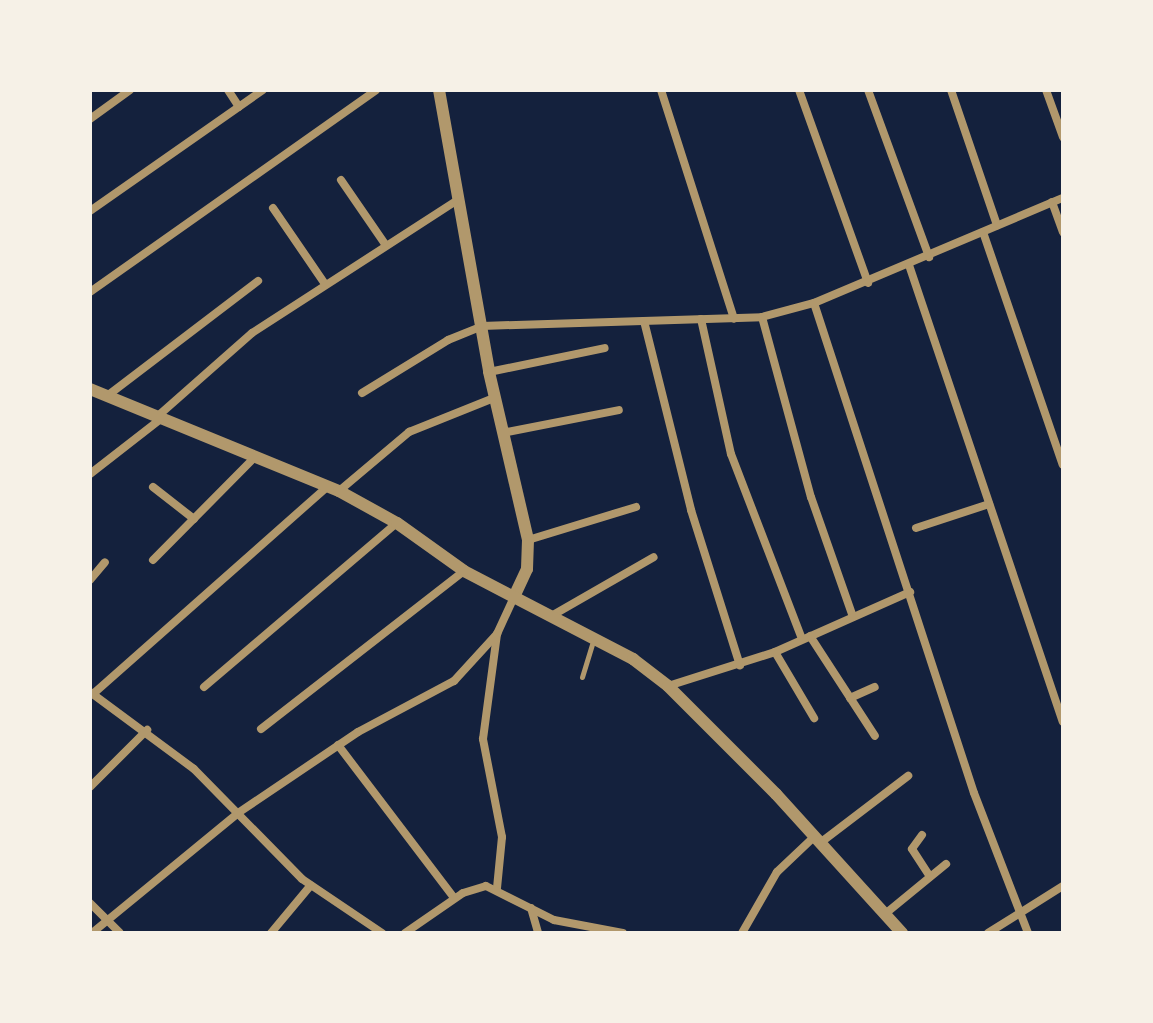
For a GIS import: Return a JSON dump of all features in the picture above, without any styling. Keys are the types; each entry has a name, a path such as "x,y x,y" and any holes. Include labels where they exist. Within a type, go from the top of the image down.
{"street":[{"path":"90,119 130,90"},
{"path":"228,90 239,107"},
{"path":"90,211 263,90"},
{"path":"90,292 376,90"},
{"path":"439,90 456,201 494,398 528,540 527,569 497,634 483,739 502,837 497,888"},
{"path":"661,90 734,319"},
{"path":"799,90 868,283"},
{"path":"868,90 929,257"},
{"path":"951,90 997,225"},
{"path":"1046,90 1063,137"},
{"path":"341,180 385,244"},
{"path":"362,393 436,346 482,326 734,319 762,317 814,303 868,283 1063,198"},
{"path":"90,474 161,416 216,361 385,244 456,201"},
{"path":"1052,202 1063,232"},
{"path":"273,208 325,284"},
{"path":"983,232 1063,465"},
{"path":"909,265 1063,722"},
{"path":"97,395 258,281"},
{"path":"814,303 974,793 1028,933"},
{"path":"762,317 811,497 853,617"},
{"path":"701,319 731,454 806,638 875,736"},
{"path":"644,321 691,510 740,665"},
{"path":"489,372 605,348"},
{"path":"97,395 161,416 334,488 397,523 464,571 594,637 668,686 902,933"},
{"path":"382,933 311,885 147,730 92,693 334,488 409,432 494,398"},
{"path":"501,433 619,410"},
{"path":"153,560 256,455"},
{"path":"153,487 194,519"},
{"path":"916,528 989,504"},
{"path":"528,540 636,507"},
{"path":"204,687 397,523"},
{"path":"553,615 654,557"},
{"path":"90,580 105,562"},
{"path":"261,729 464,571"},
{"path":"668,686 775,652 910,592"},
{"path":"92,933 238,813 338,745 454,681 497,634"},
{"path":"775,652 814,718"},
{"path":"850,698 875,687"},
{"path":"90,787 147,730"},
{"path":"338,745 454,898"},
{"path":"742,933 777,872 908,776"},
{"path":"922,835 912,849 930,877"},
{"path":"885,914 946,864"},
{"path":"271,933 311,885"},
{"path":"988,933 1063,886"},
{"path":"406,933 473,888 497,888 531,908 579,928 623,933"},
{"path":"90,903 120,933"},
{"path":"531,908 538,933"}],"lane":[{"path":"582,677 594,637"}]}
